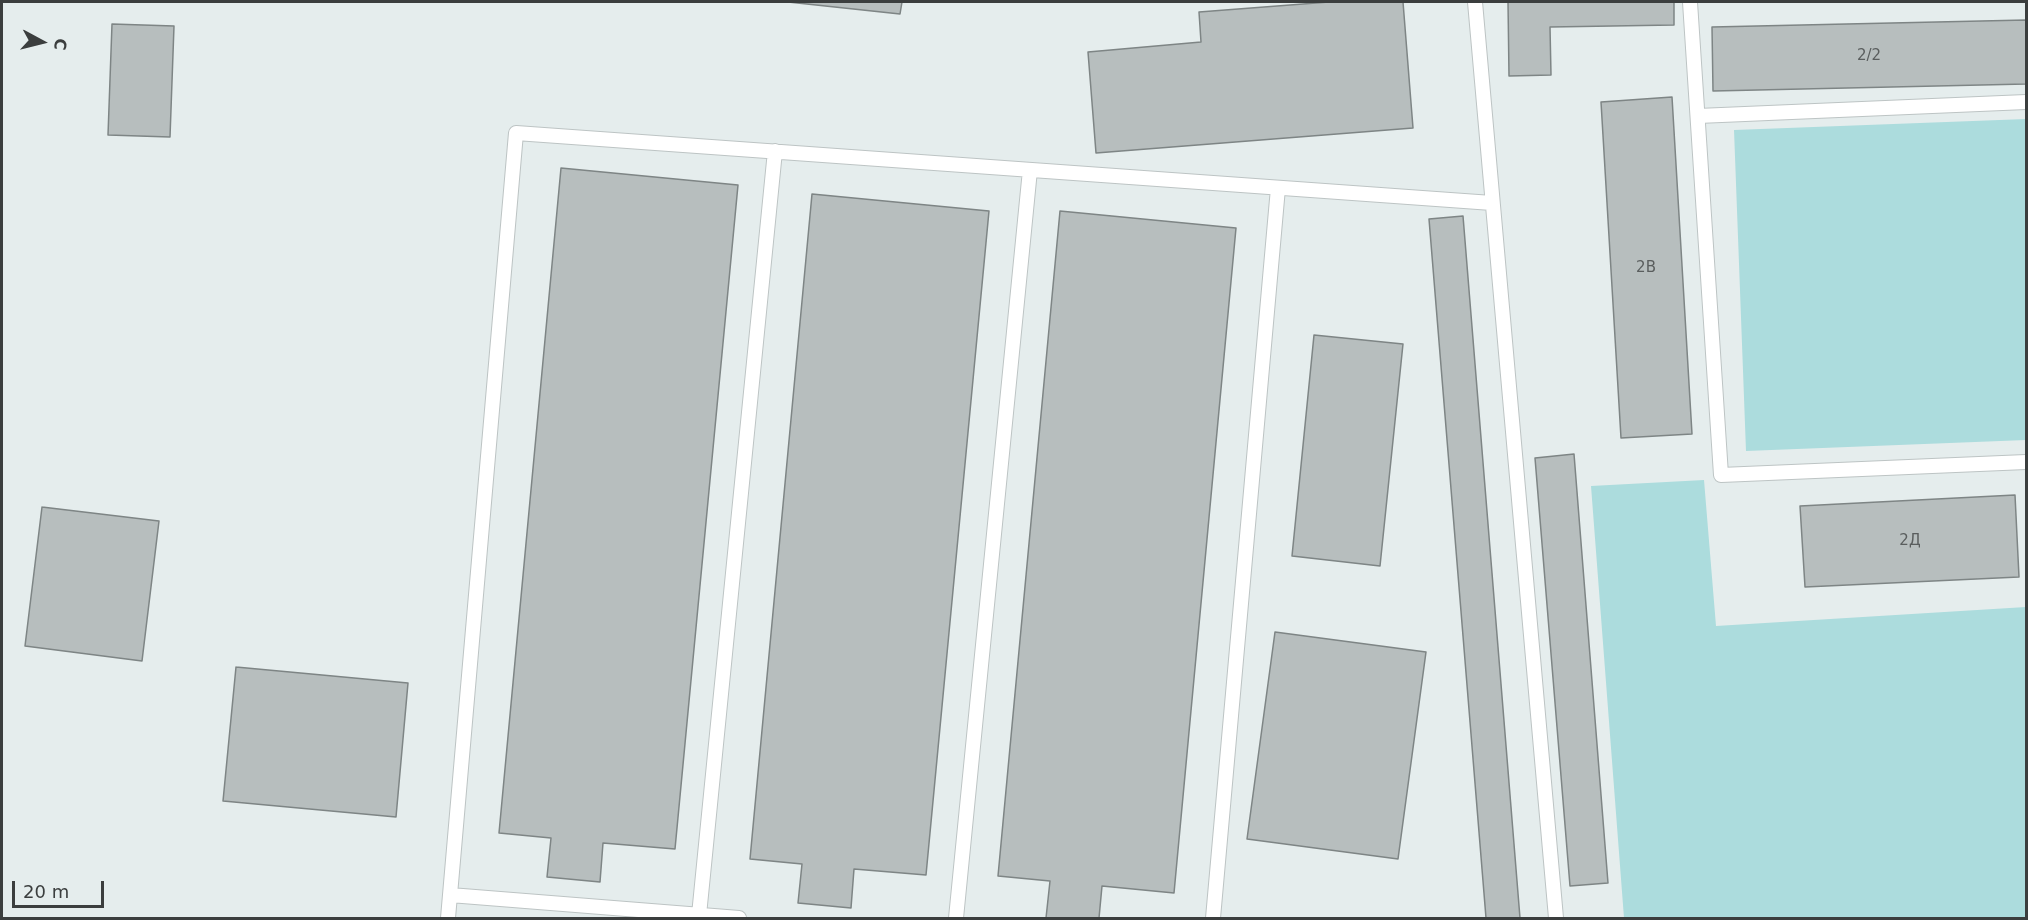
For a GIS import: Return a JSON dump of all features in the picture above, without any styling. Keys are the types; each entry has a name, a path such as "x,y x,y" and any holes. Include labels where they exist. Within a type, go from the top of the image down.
{"lane":[{"path":"1475,2 1556,918"},
{"path":"1690,2 1721,475 2026,462"},
{"path":"1698,116 2026,102"},
{"path":"448,918 516,133 1492,203"},
{"path":"699,915 775,151"},
{"path":"956,918 1030,170"},
{"path":"1213,918 1278,188"},
{"path":"450,895 739,918"}],"shaded area":[{"path":"2026,119 2026,440 1746,451 1734,130"},
{"path":"1704,480 1716,626 2026,607 2026,918 1624,918 1591,486"}],"building":[{"path":"788,2 902,2 900,14"},
{"path":"1329,2 1403,2 1413,128 1096,153 1088,52 1201,42 1199,12"},
{"path":"1508,2 1674,2 1674,25 1550,27 1551,75 1509,76"},
{"path":"2026,20 2026,84 1713,91 1712,27"},
{"path":"112,24 174,26 170,137 108,135"},
{"path":"1672,97 1692,434 1621,438 1601,102"},
{"path":"561,168 738,185 675,849 603,843 600,882 547,877 551,838 499,833"},
{"path":"812,194 989,211 926,875 854,869 851,908 798,903 802,864 750,859"},
{"path":"1060,211 1236,228 1174,893 1102,886 1099,918 1046,918 1050,881 998,876"},
{"path":"1463,216 1520,918 1486,918 1429,219"},
{"path":"1314,335 1403,344 1380,566 1292,556"},
{"path":"1574,454 1608,883 1570,886 1535,458"},
{"path":"2015,495 2019,577 1805,587 1800,506"},
{"path":"42,507 159,521 142,661 25,646"},
{"path":"1275,632 1426,652 1398,859 1247,839"},
{"path":"236,667 408,683 396,817 223,801"}]}
